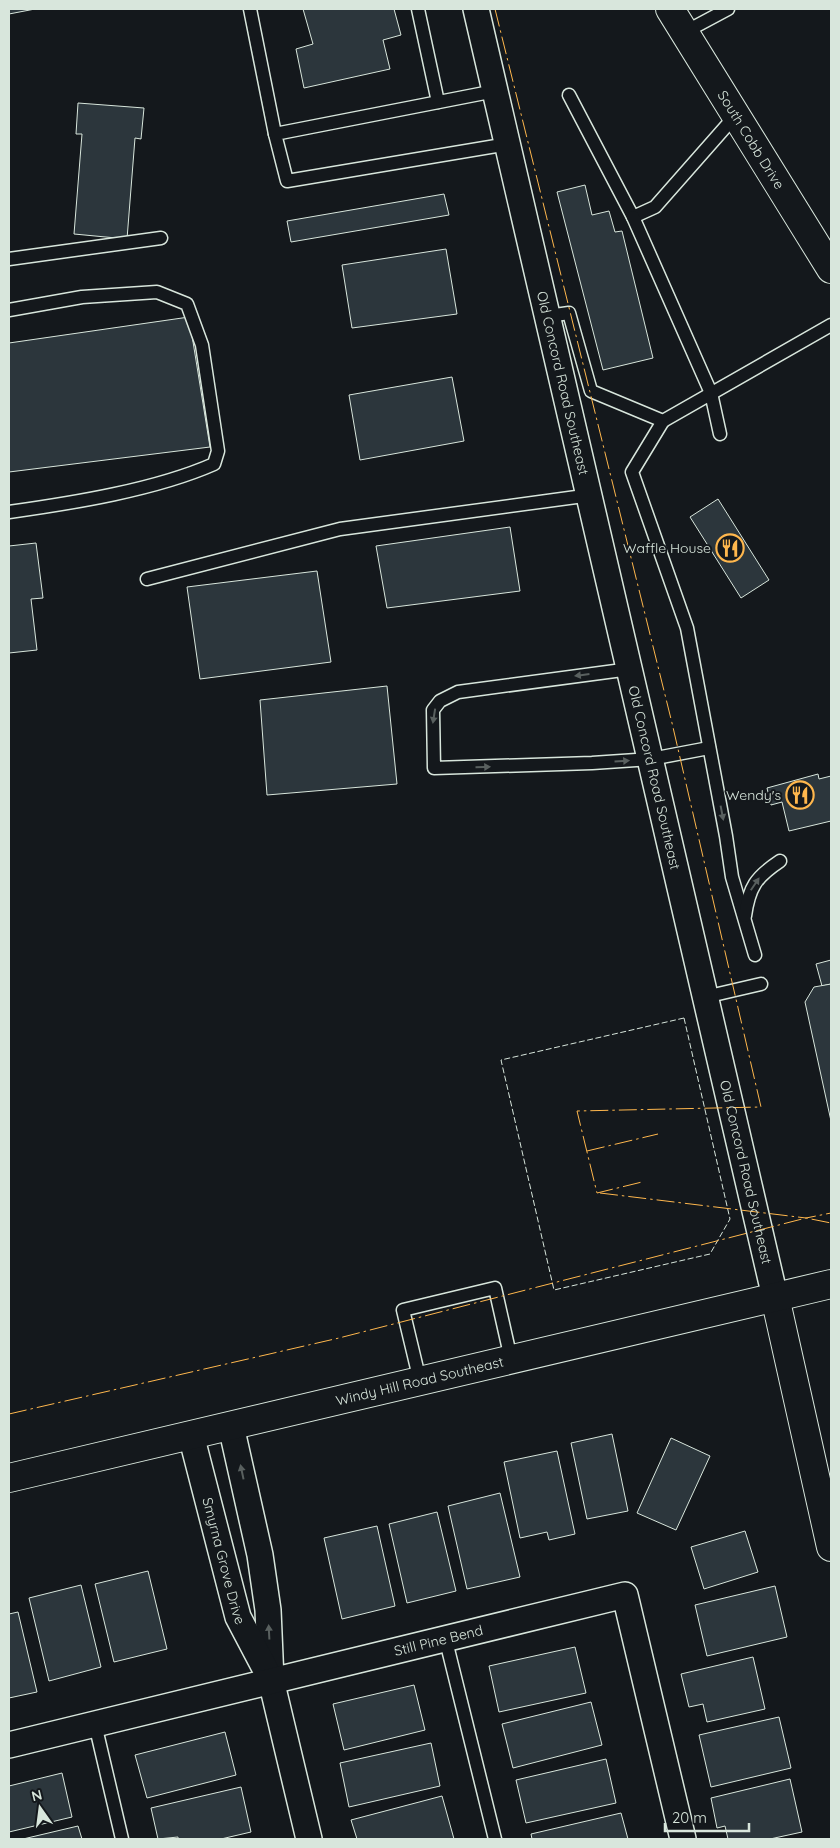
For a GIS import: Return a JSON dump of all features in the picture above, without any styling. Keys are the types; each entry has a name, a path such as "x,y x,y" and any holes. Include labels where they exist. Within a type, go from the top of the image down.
{"main road":[{"name":"South Cobb Drive","path":"670,9 831,269"},
{"name":"Windy Hill Road Southeast","path":"9,1478 831,1284"},
{"name":"Old Concord Road Southeast","path":"775,1297 831,1547"}],"street":[{"name":"Old Concord Road Southeast","path":"476,9 591,496 775,1297"},
{"name":"Smyrna Grove Drive","path":"232,1426 260,1555 268,1610 271,1680 309,1839"},
{"name":"Smyrna Grove Drive","path":"192,1436 238,1617 271,1680"},
{"name":"Still Pine Bend","path":"9,1745 271,1680 446,1641 625,1596 683,1839"}],"lane":[{"path":"250,9 275,134 287,181 508,144"},
{"path":"418,9 438,102"},
{"path":"685,32 728,9"},
{"path":"275,134 496,91"},
{"path":"569,95 633,217 711,393 720,434"},
{"path":"633,217 655,208 736,115"},
{"path":"9,259 161,238"},
{"path":"9,310 82,297 157,292 187,304 202,345 218,451 214,464 188,475 109,494 9,512"},
{"path":"548,316 569,313 591,391 663,421"},
{"path":"755,955 732,877 687,628 632,472 663,421 831,325"},
{"path":"147,579 340,529 591,496"},
{"path":"630,669 458,692 440,701 433,710 434,768 592,763 651,759 710,748"},
{"path":"745,916 747,898 753,885 764,872 780,860"},
{"path":"705,997 762,984"},
{"path":"420,1381 403,1310 421,1305 495,1288 511,1359"},
{"path":"446,1641 495,1839"},
{"path":"95,1724 122,1839"}],"building":[{"path":"9,9 35,9 9,14"},
{"path":"303,9 394,9 401,35 383,40 390,69 304,88 296,49 313,44"},
{"path":"78,103 144,108 141,139 135,138 127,239 74,234 82,134 76,134"},
{"path":"585,185 592,215 609,211 615,232 622,231 653,358 603,370 557,192"},
{"path":"444,194 449,215 291,242 287,221"},
{"path":"446,249 457,314 352,328 342,265"},
{"path":"189,317 210,447 9,472 9,343"},
{"path":"452,377 464,441 360,460 349,395"},
{"name":"Waffle House","path":"718,499 769,580 741,598 690,517"},
{"path":"510,527 520,591 387,608 376,546"},
{"path":"36,543 43,598 31,599 37,650 9,653 9,546"},
{"path":"317,571 331,662 200,679 187,587"},
{"path":"387,686 397,784 267,795 260,700"},
{"name":"Wendy's","path":"818,774 819,779 831,776 831,821 789,831 782,802 771,805 767,788"},
{"path":"831,960 831,984 822,986 816,964"},
{"path":"831,984 831,1121 805,1002 814,987"},
{"path":"612,1434 628,1511 587,1519 571,1443"},
{"path":"671,1438 710,1456 676,1530 637,1513"},
{"path":"557,1451 575,1534 549,1540 547,1532 520,1538 504,1462"},
{"path":"500,1493 520,1577 467,1589 448,1506"},
{"path":"437,1512 456,1591 407,1603 389,1524"},
{"path":"377,1526 395,1606 342,1619 324,1538"},
{"path":"745,1531 758,1572 704,1589 691,1547"},
{"path":"148,1571 167,1649 114,1662 95,1584"},
{"path":"81,1585 101,1667 49,1681 29,1598"},
{"path":"775,1586 787,1637 707,1656 695,1605"},
{"path":"18,1612 37,1692 9,1698 9,1614"},
{"path":"575,1647 586,1693 499,1712 489,1666"},
{"path":"753,1657 765,1709 707,1722 703,1704 689,1707 681,1674"},
{"path":"414,1685 425,1730 344,1750 333,1704"},
{"path":"591,1702 602,1745 513,1768 502,1724"},
{"path":"779,1717 791,1768 711,1787 699,1735"},
{"path":"225,1732 236,1775 147,1798 135,1755"},
{"path":"431,1743 440,1786 349,1807 340,1763"},
{"path":"606,1759 616,1803 526,1823 516,1780"},
{"path":"62,1773 72,1817 9,1832 9,1786"},
{"path":"790,1779 802,1832 770,1839 728,1839 725,1826 717,1828 711,1798"},
{"path":"241,1787 251,1832 221,1839 178,1839 178,1837 158,1839 151,1808"},
{"path":"442,1796 454,1839 357,1839 351,1820"},
{"path":"621,1813 628,1839 532,1839 531,1834"},
{"path":"78,1826 82,1839 23,1839"}],"fence":[{"path":"684,1018 730,1219 710,1254 554,1290 501,1060 684,1018"}],"power":[{"path":"495,9 672,723 761,1107 577,1111 597,1193 642,1182"},
{"path":"587,1151 658,1134"},
{"path":"600,1193 806,1218 831,1213"},
{"path":"9,1414 339,1338 806,1218 831,1223"}],"place":[{"name":"Waffle House","path":"730,548"},
{"name":"Wendy's","path":"800,795"}]}
